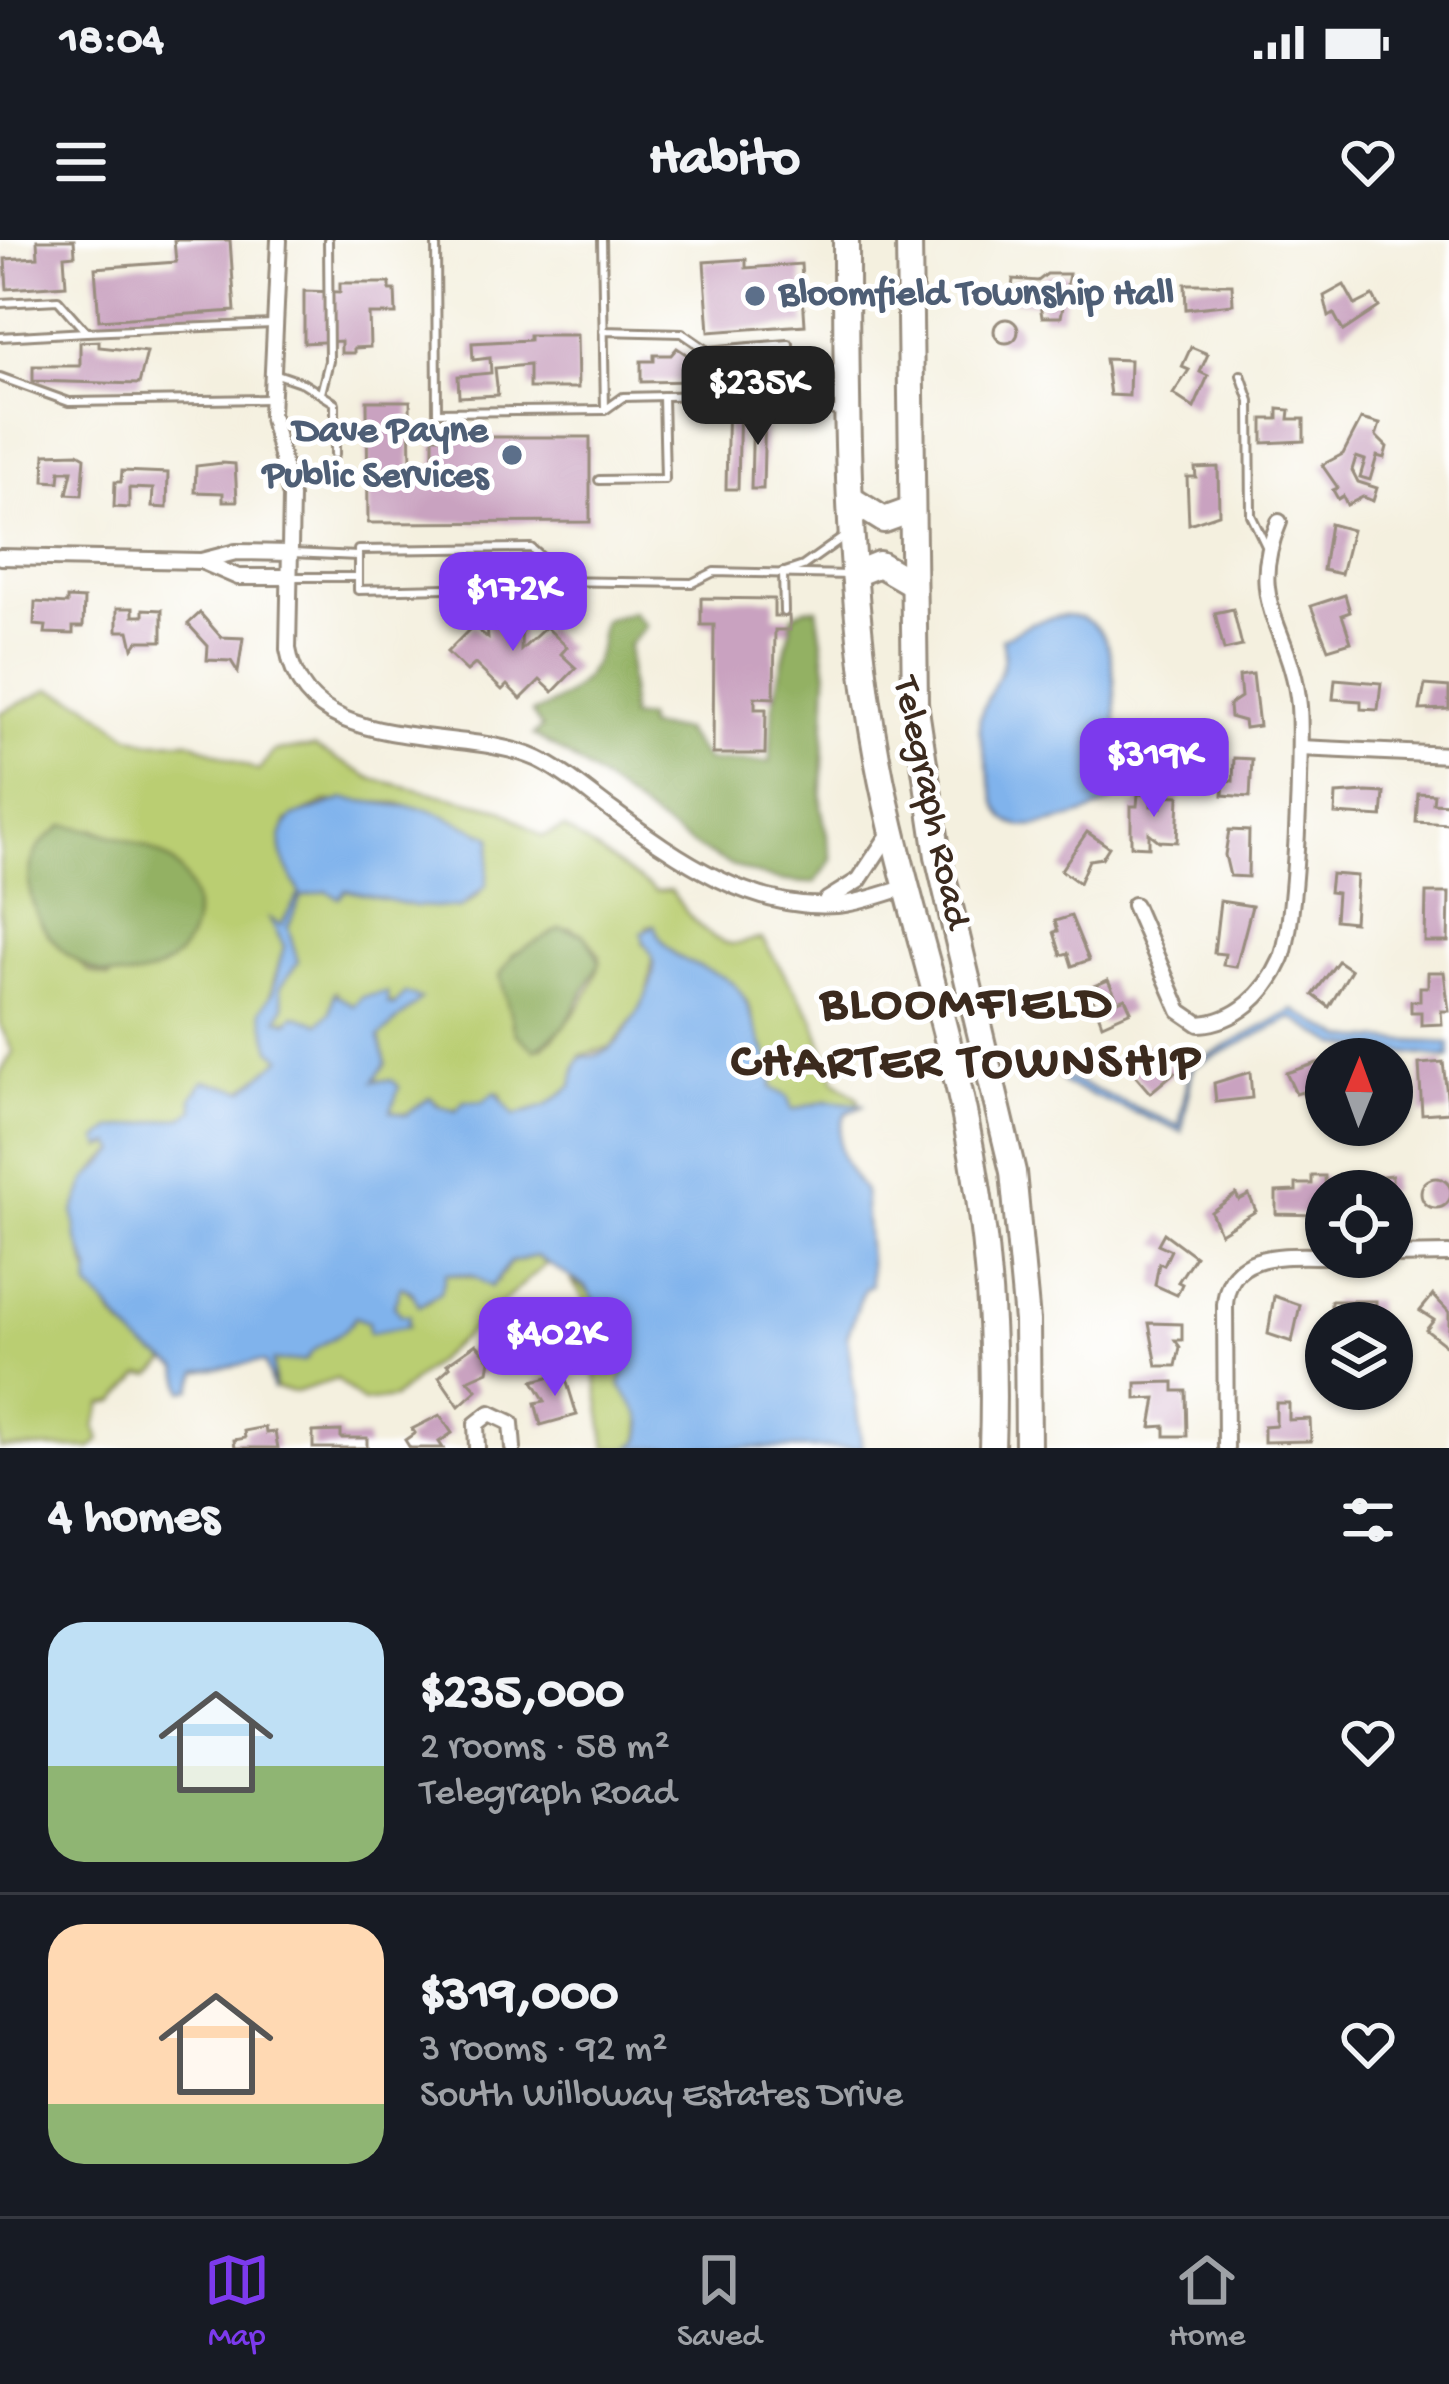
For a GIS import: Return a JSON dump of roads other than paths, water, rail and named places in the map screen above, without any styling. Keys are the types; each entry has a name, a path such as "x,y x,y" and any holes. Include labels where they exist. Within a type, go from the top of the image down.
{"highway":[{"name":"Telegraph Road","path":"846,240 854,574 867,693 893,828 978,1191 992,1338 992,1448"},
{"name":"Telegraph Road","path":"909,240 914,703 930,812 996,1085 1017,1202 1027,1321 1028,1448"},
{"path":"852,500 884,520 909,512"},
{"path":"854,574 879,564 910,582"}],"street":[{"path":"278,240 274,440 291,497 290,660 307,695 328,713 356,724 526,754 707,876 817,903 848,904 908,887"},
{"path":"1134,905 1186,1018 1215,1023 1246,1006 1272,976 1287,941 1300,748 1290,661 1263,580 1279,522"},
{"path":"0,556 201,561 236,552 290,553"},
{"path":"201,561 238,577 290,577"},
{"path":"1300,748 1449,755"},
{"path":"817,903 848,892 893,828"},
{"path":"1413,1255 1449,1254"},
{"path":"1226,1448 1225,1305 1230,1282 1258,1259 1305,1257"},
{"path":"477,1448 476,1424 490,1413 512,1423 513,1448"}],"lane":[{"path":"321,393 329,361 328,240"},
{"path":"436,240 437,412 605,410 623,398 709,395 708,351"},
{"path":"602,240 605,410"},
{"path":"0,303 58,300 86,332"},
{"path":"0,337 277,324"},
{"path":"604,331 682,333 708,351 789,344 784,398"},
{"path":"750,347 746,401 815,402 848,419"},
{"path":"784,398 826,380 846,353"},
{"path":"274,374 335,403 334,454"},
{"path":"1241,374 1250,401 1251,515 1268,549"},
{"path":"0,377 70,401 272,399"},
{"path":"599,480 664,479 663,396"},
{"path":"783,572 819,556 853,530"},
{"path":"522,619 548,608 548,581 548,563 531,548 358,550 358,590 548,581 692,583 714,572 854,574"},
{"path":"290,553 358,556"},
{"path":"783,572 784,612"},
{"path":"290,577 358,577"},
{"path":"464,588 473,608 486,619"}],"water":[{"path":"1064,615 1096,628 1111,656 1117,727 1130,782 1113,800 1091,812 1021,826 1010,823 996,804 980,718 1001,670 1002,639 1031,623"},
{"path":"344,799 428,809 492,837 486,886 460,908 414,906 346,890 339,898 327,891 301,897 288,927 298,962 280,987 284,1006 278,1019 288,1022 294,1015 319,1023 330,1013 334,993 354,1006 362,997 387,992 388,1004 394,1006 405,993 421,999 379,1037 386,1063 374,1081 392,1080 399,1087 391,1111 406,1115 430,1097 438,1106 456,1111 464,1101 482,1102 496,1092 514,1116 546,1106 572,1086 580,1059 611,1048 632,1023 654,962 642,933 654,925 674,953 738,989 769,1060 772,1088 788,1097 792,1110 826,1101 865,1105 846,1113 840,1136 846,1164 864,1191 871,1285 864,1289 847,1337 862,1448 629,1448 640,1441 642,1423 620,1385 631,1352 627,1333 610,1326 586,1287 536,1256 510,1262 491,1287 472,1275 446,1273 441,1292 419,1306 412,1292 401,1286 394,1305 401,1315 409,1315 408,1326 369,1333 368,1322 355,1317 305,1361 273,1361 273,1390 265,1363 256,1362 198,1372 192,1389 184,1391 178,1368 135,1339 89,1288 90,1270 77,1239 74,1212 87,1179 117,1151 112,1144 101,1147 98,1140 112,1129 184,1117 194,1110 192,1098 204,1081 244,1090 282,1058 271,1049 261,1011 272,993 284,946 270,919 281,925 300,893 282,855 281,835 293,817"},
{"path":"1294,1010 1345,1038 1326,1038 1292,1018 1193,1067 1182,1132 1066,1085 1056,1073 1179,1126 1190,1065"},
{"path":"1413,1041 1449,1043 1449,1058 1413,1054"}],"place":[{"name":"Bloomfield Township Hall","path":"755,296"},
{"name":"Dave Payne Public Services","path":"512,455"}],"district":[{"name":"BLOOMFIELD CHARTER TOWNSHIP","path":"967,1036"}]}
